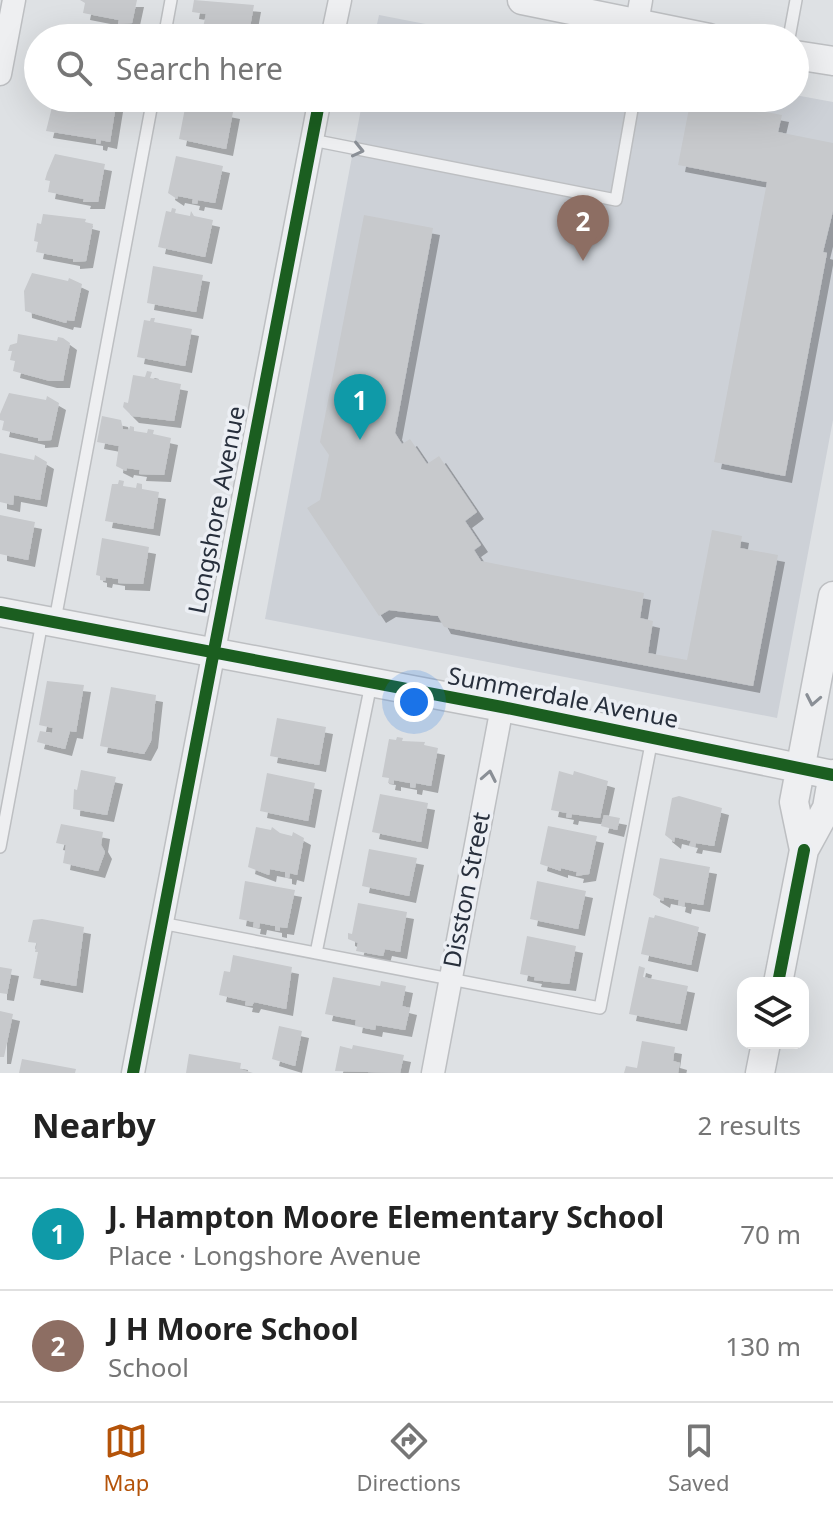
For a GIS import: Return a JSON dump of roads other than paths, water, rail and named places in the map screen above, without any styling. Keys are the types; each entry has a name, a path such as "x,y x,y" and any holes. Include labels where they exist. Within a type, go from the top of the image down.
{"street":[{"path":"0,74 14,0"},
{"path":"335,24 340,0"},
{"path":"522,0 643,22"},
{"path":"809,57 833,61"},
{"name":"Longshore Avenue","path":"133,1073 317,112"},
{"path":"804,850 794,802 833,596"},
{"name":"Summerdale Avenue","path":"0,612 502,707 833,775"},
{"name":"Disston Street","path":"433,1073 502,707"},
{"path":"779,977 804,850 827,808 833,775"},
{"path":"760,1073 765,1049"}],"lane":[{"path":"167,24 171,0"},
{"path":"792,24 796,0"},
{"path":"0,847 150,112"},
{"path":"312,140 404,161 616,200 632,112"},
{"path":"316,953 371,683"},
{"path":"161,923 600,1008 652,739"}],"place":[{"name":"J H Moore School","path":"583,261"},
{"name":"J. Hampton Moore Elementary School","path":"360,440"}]}
